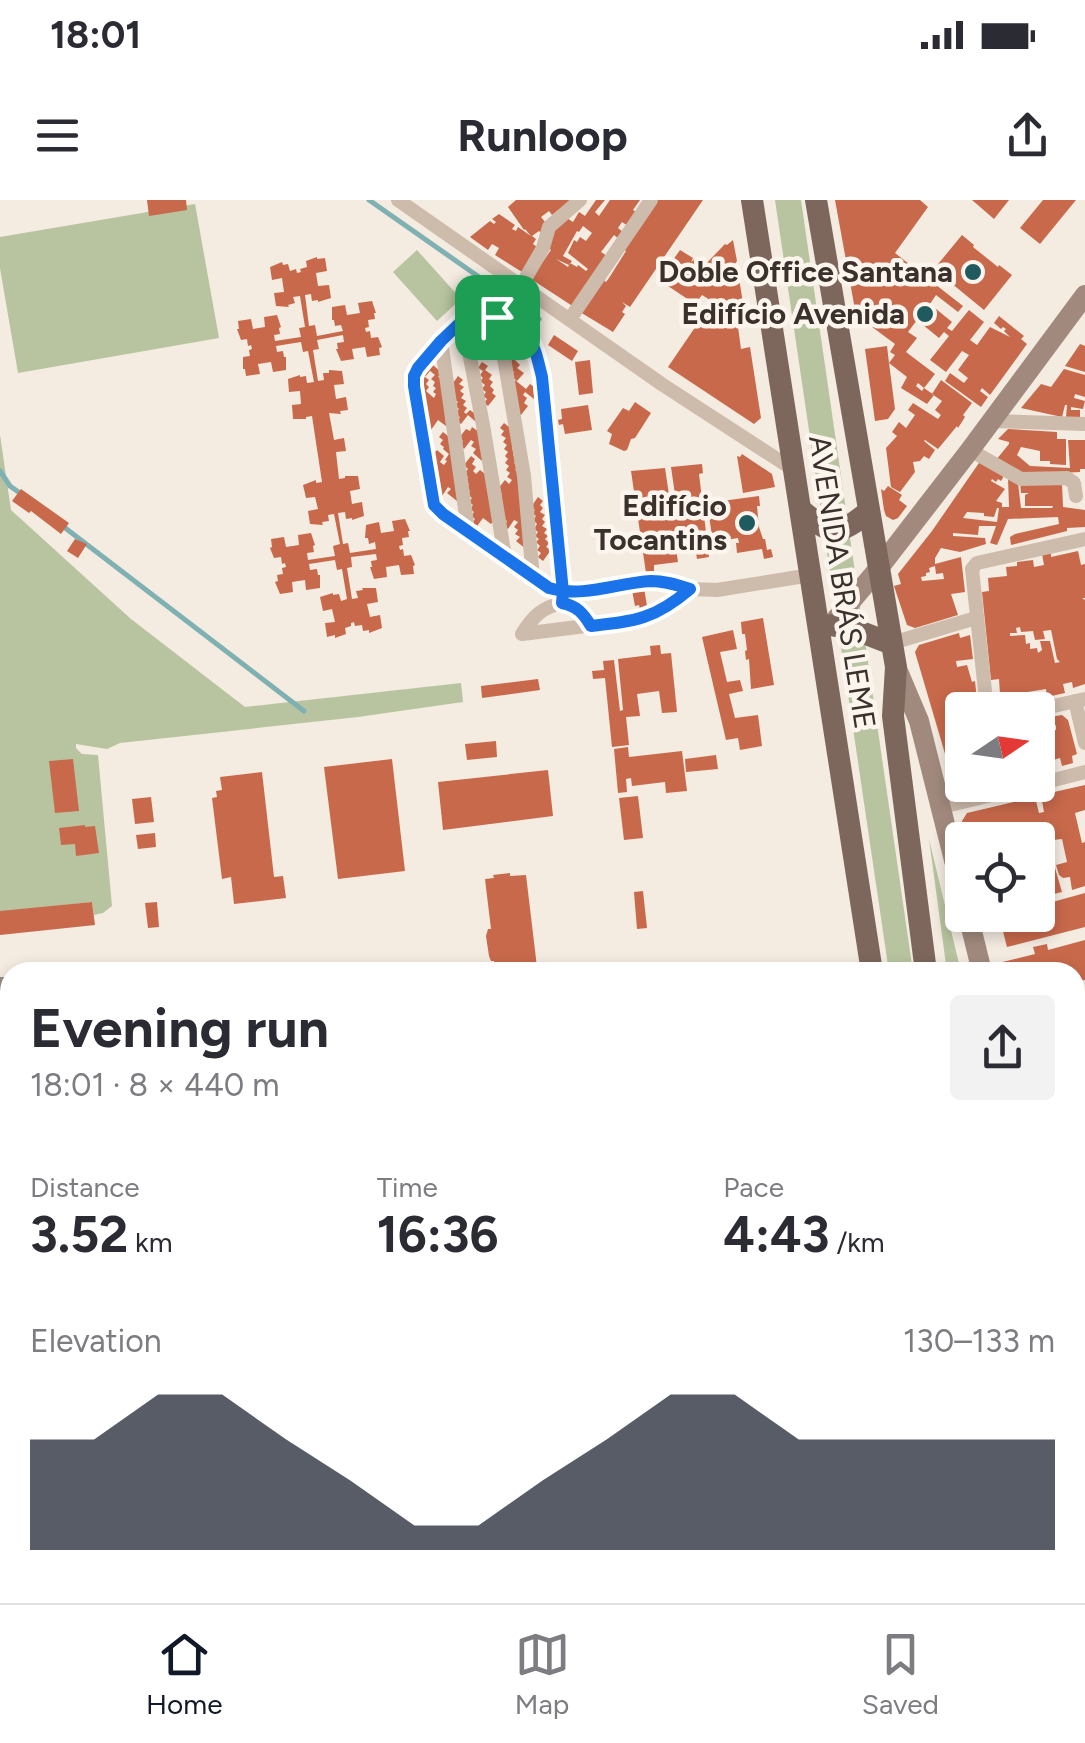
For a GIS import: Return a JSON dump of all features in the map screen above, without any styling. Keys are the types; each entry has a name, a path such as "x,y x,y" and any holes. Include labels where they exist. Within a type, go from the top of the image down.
{"main road":[{"name":"AVENIDA BRÁS LEME","path":"752,200 810,576 825,627 871,962"},
{"name":"AVENIDA BRÁS LEME","path":"816,200 893,652 893,716 925,962"},
{"path":"800,509 825,528 840,530 869,511"},
{"path":"825,627 856,630 893,652"}],"street":[{"path":"398,200 663,385 794,470"},
{"path":"521,286 540,254 549,227 580,200"},
{"path":"570,320 652,200"},
{"path":"825,627 879,568 1085,295"},
{"path":"563,597 542,377 534,344 513,322 481,315 462,321 414,376 434,505 563,597 591,626"},
{"path":"497,317 524,476 533,578"},
{"path":"462,321 484,424 505,557"},
{"path":"441,341 468,530"},
{"path":"1011,394 1019,420"},
{"path":"992,420 1085,424"},
{"path":"970,450 1021,479 1067,478 1074,483 1076,496"},
{"path":"985,692 972,573 977,562 1085,539"},
{"path":"690,589 660,612 641,619 522,634 536,614 563,597 653,581 716,590 810,576"},
{"path":"946,822 919,721 893,652 976,618"},
{"path":"1055,706 1080,700 1085,743"},
{"path":"1055,779 1085,772"},
{"path":"942,807 962,802"},
{"path":"972,932 980,962"}],"green space":[{"path":"775,200 801,200 912,962 888,962"},
{"path":"195,204 219,338 18,373 0,268 0,237"},
{"path":"417,250 461,299 437,321 393,272"},
{"path":"0,435 11,510 131,619 245,707 461,683 463,702 120,743 107,749 76,744 82,754 98,755 112,906 94,915 92,902 0,912"},
{"path":"929,839 945,906 945,932 951,932 959,962 946,962"}],"building":[{"path":"147,200 186,200 187,210 149,216"},
{"path":"516,200 572,200 552,215 549,211 541,217 546,223 541,233 532,236 537,247 522,272 495,255 499,248 492,244 488,250 470,237 490,221 494,224 492,219 499,214 515,225 512,229 516,231 518,227 531,236 508,207"},
{"path":"596,200 605,200 595,212 599,216 610,200 640,200 628,226 622,222 618,228 623,232 619,239 614,235 601,252 607,256 574,307 531,279 551,250 547,247 551,235 564,216 573,222 579,212 585,216","holes":["583,226 592,233 586,241 580,237 577,242 574,240 568,253 588,269 577,267 563,256"]},
{"path":"655,200 703,200 630,307 622,302 625,314 613,332 580,312 602,279 606,282 609,278 626,251 622,248"},
{"path":"835,200 920,200 928,207 895,253 963,306 958,312 936,295 930,304 952,322 947,328 952,331 969,310 984,322 970,340 977,345 990,327 1010,337 1006,329 994,323 999,316 1024,336 1021,339 1027,344 990,395 982,388 980,391 988,397 981,407 945,381 950,373 964,383 968,378 958,370 969,355 962,351 946,372 930,360 949,336 944,332 939,338 917,320 908,332 917,338 906,352 935,374 924,388 934,395 927,404 901,388 907,377 889,363 895,355 890,352 895,344 856,315"},
{"path":"972,200 1009,200 994,219"},
{"path":"1043,200 1076,200 1040,244 1020,228"},
{"name":"Doble Office Santana","path":"962,235 1012,275 984,310 934,269"},
{"path":"733,240 737,261 729,272 738,272 743,303 735,305 741,349 750,347 761,418 754,424 668,367 710,300 702,295 695,304 659,280 679,264 673,260 680,250 693,258 691,262 695,259 702,264 701,269"},
{"path":"325,258 327,271 316,273 318,286 329,285 331,298 318,302 312,301 311,294 305,295 309,326 315,325 317,336 343,331 332,320 332,307 345,305 347,315 360,313 358,303 372,301 375,319 368,320 369,327 365,328 371,338 378,337 382,347 380,355 367,357 365,347 352,349 354,359 341,361 336,349 337,343 344,342 343,335 317,340 319,349 313,350 318,381 324,380 323,373 329,370 342,371 344,384 334,385 336,399 346,397 348,410 329,413 334,440 344,438 346,451 336,452 339,479 358,476 360,489 350,491 352,504 362,502 364,516 352,520 346,519 345,512 338,513 343,544 348,543 350,553 376,549 375,542 369,544 365,538 366,525 379,522 381,533 394,531 392,521 405,519 409,537 402,538 403,545 399,546 404,556 411,555 415,565 414,574 401,575 399,565 386,567 387,577 374,579 370,567 371,561 377,560 376,554 351,557 352,567 347,568 352,599 358,598 356,591 362,588 376,588 378,602 367,604 370,617 380,615 382,628 369,633 354,622 345,628 346,634 335,638 327,637 325,623 335,622 332,609 323,611 320,597 333,593 339,594 341,601 347,599 342,569 337,570 335,560 309,564 310,570 317,569 320,575 320,588 306,590 305,580 292,582 293,592 280,594 275,582 286,567 281,557 274,558 270,548 271,539 284,537 286,547 299,545 298,535 311,533 315,545 314,552 307,553 308,560 335,556 333,546 340,544 334,514 328,515 329,521 322,522 323,525 310,524 308,511 318,509 315,497 306,498 303,485 322,482 312,416 293,419 292,405 301,404 300,391 289,392 288,379 300,375 306,376 307,383 314,382 308,351 303,352 301,342 276,346 277,352 283,351 286,357 286,370 273,372 271,362 258,364 260,374 246,376 243,357 250,356 252,349 247,339 241,340 237,329 238,321 251,319 253,329 265,327 264,317 277,315 281,327 280,334 274,335 275,341 301,337 299,328 305,327 300,296 293,297 295,303 289,307 276,306 274,293 284,292 282,278 272,280 270,267 282,262 297,273 307,267 306,261"},
{"path":"554,335 578,351 572,361 548,345"},
{"path":"1080,344 1085,346 1085,372 1065,366"},
{"path":"509,345 518,356 517,368 524,373 517,381 511,376 512,360 506,349"},
{"path":"887,346 895,409 888,419 875,421 865,349"},
{"path":"590,360 593,393 579,395 575,362"},
{"path":"482,362 492,375 490,386 496,396 488,406 482,389 485,385 480,381 483,371 478,368"},
{"path":"433,365 442,373 438,377 444,380 446,426 438,420 431,430 424,419 428,415 422,405 423,387 419,384 423,379 418,376 425,368 430,371 425,377 429,380 426,391 434,398 436,388 431,379 435,375 429,370"},
{"path":"1064,369 1085,375 1085,397 1075,394 1074,398 1085,401 1083,409 1071,407 1080,410 1080,417 1066,417 1067,405 1062,417 1021,408 1041,384 1051,387"},
{"path":"458,376 463,380 459,384 464,387 460,391 466,401 464,412 470,410 479,417 476,422 468,415 461,424 457,421 458,402 451,386"},
{"path":"515,380 526,389 530,384 538,395 534,399 525,392 524,403 528,406 521,415 516,412 519,408 515,405"},
{"path":"941,380 972,403 958,428 938,449 924,441 935,450 929,459 924,456 913,462 915,472 900,492 891,487 886,448 897,436 892,432 899,422 906,428 915,415 908,410 913,403 938,419 941,415 935,410 942,401 932,394"},
{"path":"635,402 651,413 624,451 609,444 612,434 607,431 623,408 629,411"},
{"path":"588,405 592,430 565,434 558,420 562,419 561,409"},
{"path":"504,423 513,430 511,441 515,444 514,463 519,466 515,470 520,473 518,484 522,487 518,491 523,494 526,549 516,541 520,537 514,527 518,522 514,520 508,529 504,526 507,521 502,518 502,494 497,490 505,480 509,484 512,480 507,477 508,452 503,442 506,438 500,428"},
{"path":"472,427 482,434 482,461 473,453 474,442 471,440 464,449 460,445 463,441 459,438"},
{"path":"1008,429 1057,432 1057,439 1066,439 1066,465 1040,461 1040,451 1021,447 1017,455 1030,466 1070,468 1068,440 1085,440 1085,469 1019,475 996,460 1009,444 998,439"},
{"path":"443,432 453,440 460,496 457,501 447,493 451,489 448,487 442,496 437,492 441,487 431,465 437,450 444,456 440,462 444,465 447,461 449,454 439,437"},
{"path":"742,454 772,474 775,487 743,493 737,456"},
{"path":"471,456 475,459 473,471 476,474 480,470 489,477 495,519 491,524 483,518 477,526 472,523 472,498 467,494 468,477 464,474 468,469 464,465"},
{"path":"981,460 1004,476 1001,481 991,481 1005,489 996,501 1002,507 1009,507 1008,478 1018,483 1021,508 1053,506 1025,506 1025,495 1029,493 1021,493 1020,482 1062,484 1063,507 1085,510 1085,527 1067,528 1011,545 1010,537 1015,534 1059,524 1058,517 1008,519 997,545 990,543 996,526 979,526 978,535 953,533 985,538 986,544 960,552 941,548 935,558 935,564 961,557 965,592 951,594 958,615 915,628 907,625 894,586 901,584 898,574","holes":["997,508 997,522 963,518 967,512 994,517","935,566 936,574 943,573 944,579 922,581 921,577"]},
{"path":"702,464 703,473 699,474 709,557 697,559 694,539 675,542 678,562 654,565 654,572 646,573 631,471 665,468 672,515 678,515 671,467"},
{"path":"888,486 902,495 899,500 907,506 893,520 884,510 881,489 884,491"},
{"path":"21,489 69,523 61,534 12,501"},
{"path":"759,496 759,527 773,557 764,559 762,549 737,553 738,538 713,542 707,503"},
{"path":"538,497 543,501 540,512 545,515 542,526 547,529 546,547 551,550 543,561 538,557 541,553 537,550 540,546 533,520 536,516 531,507"},
{"path":"75,539 87,544 78,558 67,551"},
{"path":"1078,551 1081,565 1085,564 1085,684 1073,688 1072,682 1063,684 1065,693 1055,695 1046,689 1000,692 999,679 991,680 982,592 989,591 988,578 1007,576 1006,567 1033,560 1034,567 1044,565 1042,554 1051,553 1051,557","holes":["1020,627 1021,632 1033,631 1035,640 1045,639 1043,631 1051,630 1060,662 1055,663 1050,641 1040,641 1042,650 1038,653 1037,648 1030,649 1030,643 1026,644 1025,635 1010,636"]},
{"path":"644,588 648,612 641,613 639,605 635,606 632,590"},
{"path":"763,618 774,685 751,689 741,622"},
{"path":"733,630 737,649 720,652 727,682 740,680 743,691 729,694 735,718 758,715 762,746 740,750 738,738 726,740 702,637"},
{"path":"959,633 960,638 970,635 973,659 956,661 957,667 967,665 976,692 945,692 945,754 915,652 919,645"},
{"path":"660,645 661,654 671,653 677,712 662,713 659,691 637,694 640,716 626,717 629,745 612,747 605,678 593,679 592,671 604,670 603,661 614,660 620,711 623,710 618,659 651,655 650,646"},
{"path":"538,679 540,690 482,698 481,686"},
{"path":"1062,715 1068,720 1077,754 1072,756 1073,763 1062,766 1060,758 1055,759 1055,716"},
{"path":"496,741 497,757 467,760 465,744"},
{"path":"628,747 629,757 682,751 687,791 666,793 665,782 632,786 631,778 626,779 627,792 618,793 614,749"},
{"path":"716,755 718,769 686,772 685,759"},
{"path":"73,759 79,811 55,813 49,761"},
{"path":"392,759 405,871 338,879 324,767"},
{"path":"548,770 553,816 443,830 438,782"},
{"path":"262,772 274,877 283,876 286,898 234,904 231,877 222,879 212,798 222,790 220,777"},
{"path":"1085,785 1085,810 1075,813 1082,843 1085,842 1085,886 1072,890 1070,877 1059,875 1056,865 1067,862 1062,839 1055,840 1055,822 962,821 967,813 1014,802 1036,802 1039,813 1044,812 1042,802 1055,802 1055,792"},
{"path":"638,796 643,838 624,840 619,798"},
{"path":"151,797 154,822 135,824 132,799"},
{"path":"95,826 99,853 76,856 75,844 61,845 59,828"},
{"path":"155,833 156,847 138,849 136,835"},
{"path":"1055,868 1062,892 1055,894"},
{"path":"493,875 526,875 536,962 491,961 486,936 491,929 485,879 494,878"},
{"path":"643,891 647,928 637,929 634,892"},
{"path":"1085,893 1085,927 1007,947 1003,932 1055,932 1055,901"},
{"path":"92,902 95,925 0,935 0,911"},
{"path":"157,902 159,927 148,928 145,903"},
{"path":"1085,940 1085,962 1002,962 1035,954 1033,947 1047,944 1048,950"}],"waterway":[{"path":"369,200 539,319"},
{"path":"0,471 10,486 24,496"},
{"path":"60,524 304,711"}],"place":[{"name":"Doble Office Santana","path":"973,272"},
{"name":"Edifício Avenida","path":"925,314"},
{"name":"Edifício Tocantins","path":"747,523"}],"route":[{"path":"497,317 472,316 462,321 414,376 434,505 549,588 563,592 583,592 653,581 690,589 671,606 641,619 591,626 573,605 562,603 563,592 542,377 534,344 526,332 497,317"}]}
